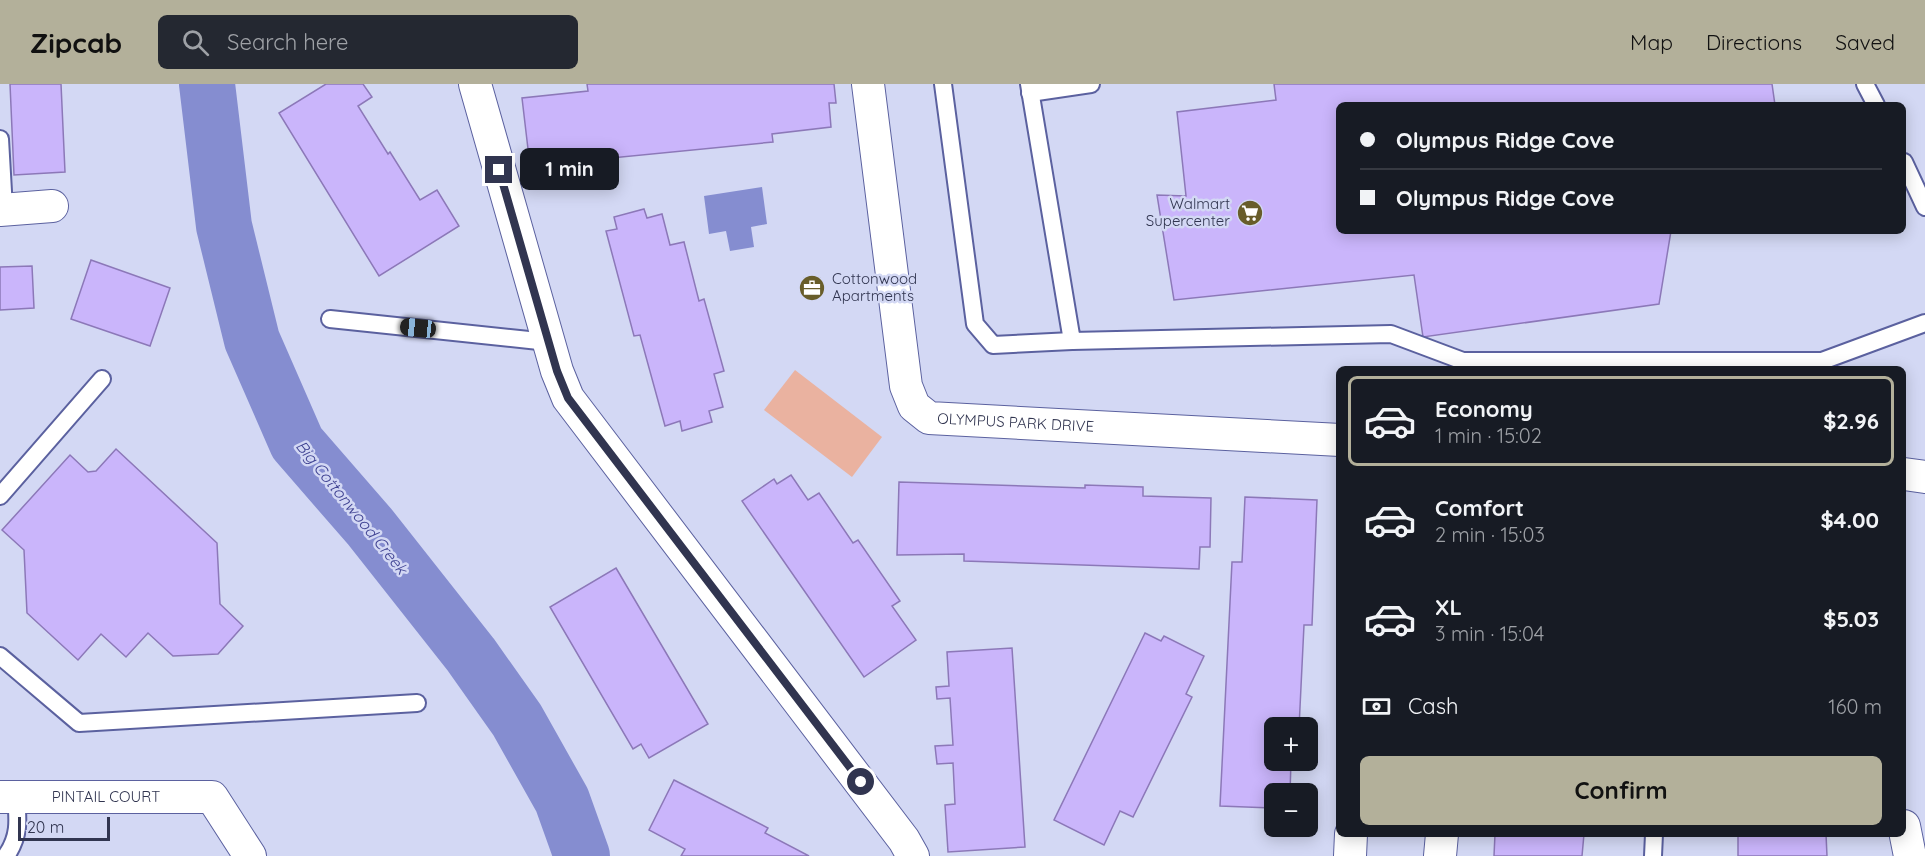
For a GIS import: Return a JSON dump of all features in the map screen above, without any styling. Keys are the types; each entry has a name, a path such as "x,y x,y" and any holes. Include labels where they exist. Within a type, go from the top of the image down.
{"street":[{"path":"475,84 548,342 568,398 904,840 913,856"},
{"name":"OLYMPUS PARK DRIVE","path":"868,84 906,386 914,406 929,418 1336,440"},
{"path":"2,209 52,206"},
{"path":"1906,474 1925,477"},
{"name":"PINTAIL COURT","path":"8,797 212,797 250,856"},
{"path":"1906,836 1910,856"},
{"path":"1350,856 1352,837"},
{"path":"1440,856 1442,837"}],"lane":[{"path":"943,84 975,324 993,345 1072,341 1391,334 1463,361 1822,361 1925,322"},
{"path":"1072,341 1029,88 1091,84"},
{"path":"1865,84 1874,102"},
{"path":"0,139 2,209"},
{"path":"1906,166 1925,207"},
{"path":"330,319 548,342"},
{"path":"0,496 102,380"},
{"path":"0,656 79,723 417,703"},
{"path":"6,856 14,844 19,827 8,797"},
{"path":"1653,856 1654,837"}],"shaded area":[{"path":"795,370 882,437 852,477 764,410"}],"water":[{"path":"762,187 767,224 751,227 754,247 730,251 726,231 709,234 704,196"}],"building":[{"path":"10,84 61,84 65,172 14,175"},
{"path":"326,84 363,84 372,97 358,106 388,154 390,152 420,200 437,190 459,226 379,276 279,113"},
{"path":"587,84 834,84 836,103 829,103 831,127 772,134 773,142 530,166 522,98 588,91"},
{"name":"Walmart Supercenter","path":"1274,84 1772,84 1775,102 1336,102 1336,234 1671,234 1659,304 1423,337 1414,275 1174,300 1157,195 1186,196 1177,112 1276,100"},
{"path":"644,209 647,218 662,214 670,245 684,242 699,301 704,299 724,371 714,374 723,407 709,411 712,422 682,431 680,421 665,426 640,335 634,336 606,231 617,229 614,217"},
{"path":"91,260 170,288 150,346 71,319"},
{"path":"32,266 34,308 0,310 0,267"},
{"path":"116,449 217,543 220,604 243,626 218,654 173,656 148,633 126,657 101,634 78,660 27,613 24,550 2,530 70,455 88,472 96,471"},
{"path":"791,475 808,500 819,493 853,543 858,540 900,601 892,606 916,640 864,677 742,501 774,479 777,484"},
{"path":"899,482 1085,488 1085,485 1143,487 1143,496 1211,498 1210,547 1200,547 1199,569 964,561 964,554 897,555"},
{"path":"1245,497 1317,500 1312,625 1304,625 1300,717 1264,717 1264,771 1291,771 1290,783 1264,783 1264,808 1220,806 1232,562 1242,562"},
{"path":"616,568 708,724 649,758 641,744 633,749 550,607"},
{"path":"1145,633 1161,641 1164,636 1204,656 1186,694 1192,697 1133,817 1120,811 1104,845 1054,820"},
{"path":"1012,648 1025,847 948,852 945,805 955,804 953,763 937,764 935,746 953,745 950,698 937,699 936,687 949,686 947,652"},
{"path":"674,780 768,828 765,833 809,856 681,856 685,849 649,830"},
{"path":"1495,837 1584,837 1582,856 1494,856"},
{"path":"1738,837 1826,837 1827,856 1738,856"}],"waterway":[{"name":"Big Cottonwood Creek","path":"207,84 224,226 252,340 297,443 370,527 471,655 517,720 562,800 582,856"}],"place":[{"name":"Walmart Supercenter","path":"1250,213"},
{"name":"Cottonwood Apartments","path":"812,288"}],"route":[{"path":"499,170 557,371 568,398 861,782"}]}
